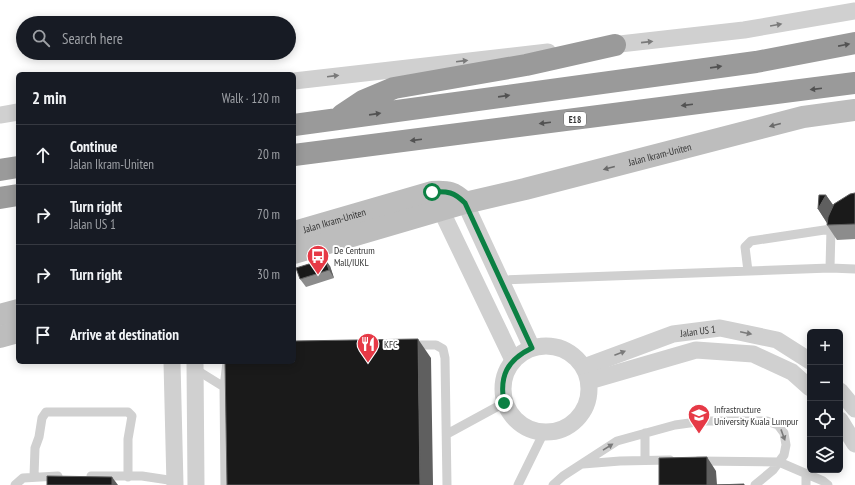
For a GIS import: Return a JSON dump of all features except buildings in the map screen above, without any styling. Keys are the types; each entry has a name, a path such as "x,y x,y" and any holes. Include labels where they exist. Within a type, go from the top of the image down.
{"highway":[{"path":"296,125 756,62 855,43"},
{"path":"336,119 363,101 394,88 526,65 614,45"},
{"name":"E18","path":"296,155 855,83"},
{"path":"0,170 16,167"},
{"path":"0,198 16,196"},
{"path":"0,213 16,210"}],"main road":[{"name":"Jalan Ikram-Uniten","path":"296,252 465,203 803,118 855,110"},
{"name":"Jalan Ikram-Uniten","path":"296,231 432,192 446,191 457,196 465,203"},
{"path":"0,315 16,311"},
{"path":"0,337 16,333"}],"street":[{"path":"296,81 744,30 855,11"},
{"path":"0,114 16,112"},
{"path":"465,203 532,348"},
{"path":"441,210 513,360"},
{"name":"Jalan US 1","path":"586,374 673,334 720,328 777,340 807,359"},
{"path":"546,345 562,348 574,356 586,374 589,394 586,407 579,418 569,426 557,431 544,432 531,430 519,424 510,414 504,403 502,391 503,380 507,369 513,360 532,348 546,345"},
{"name":"Jalan US 1","path":"586,374 696,350 753,354 792,372 807,385"},
{"path":"172,364 175,483"},
{"path":"195,365 196,485"},
{"path":"843,395 855,409"},
{"path":"843,425 855,444"}],"lane":[{"path":"830,268 831,230 836,217"},
{"path":"748,271 745,247 751,241 831,230"},
{"path":"501,280 830,268 855,269"},
{"path":"396,345 436,345 443,349 445,358 447,485"},
{"path":"225,485 224,386 227,364"},
{"path":"195,365 224,386"},
{"path":"446,434 504,403"},
{"path":"34,476 34,448 40,437 42,418 46,412 128,412 132,416 128,439 128,477"},
{"path":"553,485 580,464 617,441 675,425 704,422 767,421 778,425 784,433 786,445 784,455 773,470 754,485"},
{"path":"518,485 544,432"},
{"path":"645,460 646,433"},
{"path":"580,464 645,460 779,462 823,481 828,485"},
{"path":"806,474 806,485"},
{"path":"15,485 23,478 34,476 66,476"},
{"path":"81,476 128,477 142,481 175,483"}],"place":[{"name":"De Centrum Mall/IUKL","path":"318,276"},
{"name":"KFC","path":"368,364"},
{"name":"Infrastructure University Kuala Lumpur","path":"699,434"}],"route":[{"path":"432,192 446,191 457,196 465,203 532,348 513,360 507,369 503,380 502,391 504,403"}]}
